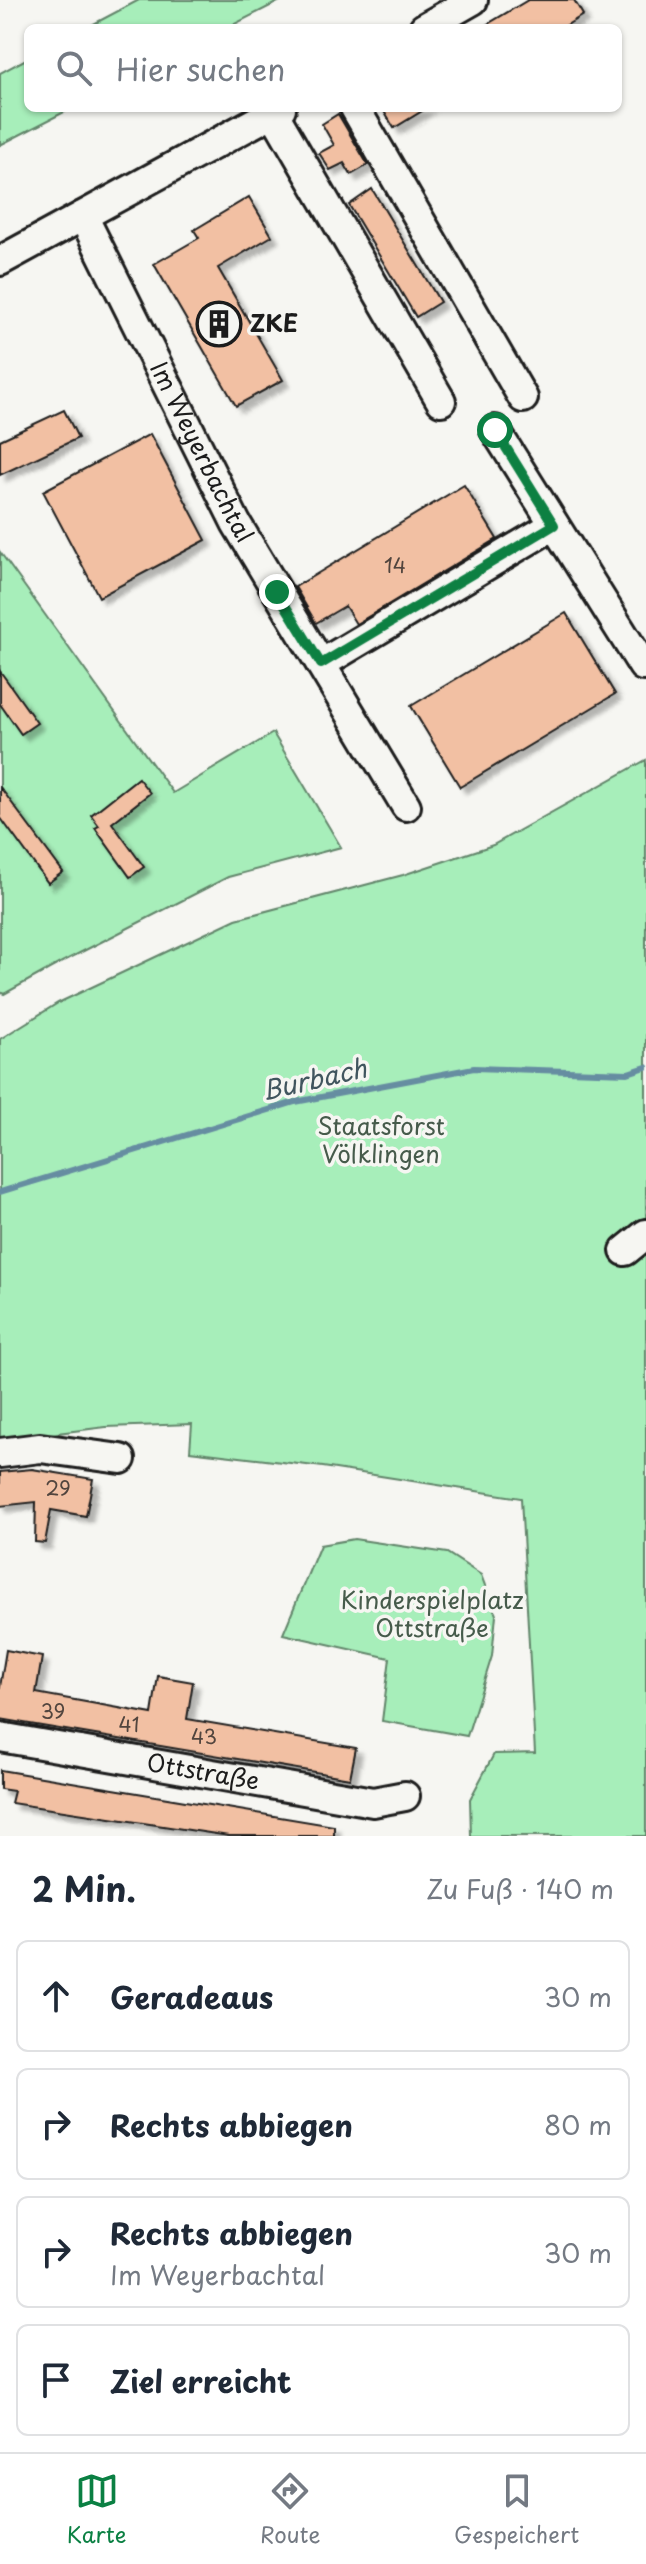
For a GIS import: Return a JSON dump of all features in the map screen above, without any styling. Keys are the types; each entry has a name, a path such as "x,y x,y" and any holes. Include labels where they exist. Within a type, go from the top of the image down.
{"street":[{"path":"431,24 473,0"},
{"path":"0,261 273,112"},
{"path":"278,112 441,401"},
{"path":"357,112 523,398"},
{"name":"Im Weyerbachtal","path":"83,216 236,523 406,806"},
{"path":"495,430 643,666"},
{"path":"321,664 554,525"},
{"path":"0,1453 40,1448 121,1459"},
{"name":"Ottstraße","path":"0,1737 373,1802 405,1796"}],"green space":[{"path":"139,0 282,0 235,24 94,24"},
{"path":"24,60 24,112 64,112 0,145 0,73"},
{"path":"0,552 173,793 273,733 341,847 228,877 4,994 0,992"},
{"name":"Staatsforst Völklingen","path":"646,760 646,1836 471,1836 470,1799 494,1754 535,1753 521,1498 323,1467 190,1451 192,1424 106,1427 0,1440 0,1039 58,1003 236,919 403,875 493,845"},
{"name":"Kinderspielplatz Ottstraße","path":"354,1539 447,1553 481,1575 496,1615 492,1656 467,1736 382,1721 390,1658 283,1634 320,1545"}],"building":[{"path":"528,0 574,0 583,15 568,24 488,24"},
{"path":"384,112 420,112 394,128"},
{"path":"338,114 368,165 351,175 344,163 330,170 319,153 334,145 322,124"},
{"path":"372,189 440,302 416,317 349,205"},
{"name":"ZKE","path":"249,197 272,236 218,268 283,380 236,406 154,264 199,238 194,230"},
{"path":"64,410 78,438 0,475 0,440"},
{"path":"150,434 206,540 99,597 43,491"},
{"path":"464,485 497,539 356,624 345,606 316,623 295,587"},
{"path":"566,613 615,694 460,787 411,706"},
{"path":"0,671 37,723 21,734 0,704"},
{"path":"138,778 150,793 112,823 144,867 130,877 95,828 99,826 91,815"},
{"path":"0,787 63,872 48,883 0,817"},
{"path":"32,1469 93,1479 86,1516 51,1510 45,1543 35,1542 36,1502 0,1506 0,1472"},
{"path":"6,1650 42,1657 36,1693 152,1714 158,1676 193,1682 187,1719 356,1748 350,1778 0,1719 0,1687"},
{"path":"0,1770 334,1826 334,1836 229,1836 11,1803 14,1791 0,1789"}],"waterway":[{"name":"Burbach","path":"0,1192 295,1102 474,1068 628,1073 646,1067"}],"place":[{"name":"ZKE","path":"219,324"}],"route":[{"path":"277,592 321,664 554,525 495,430"}]}
